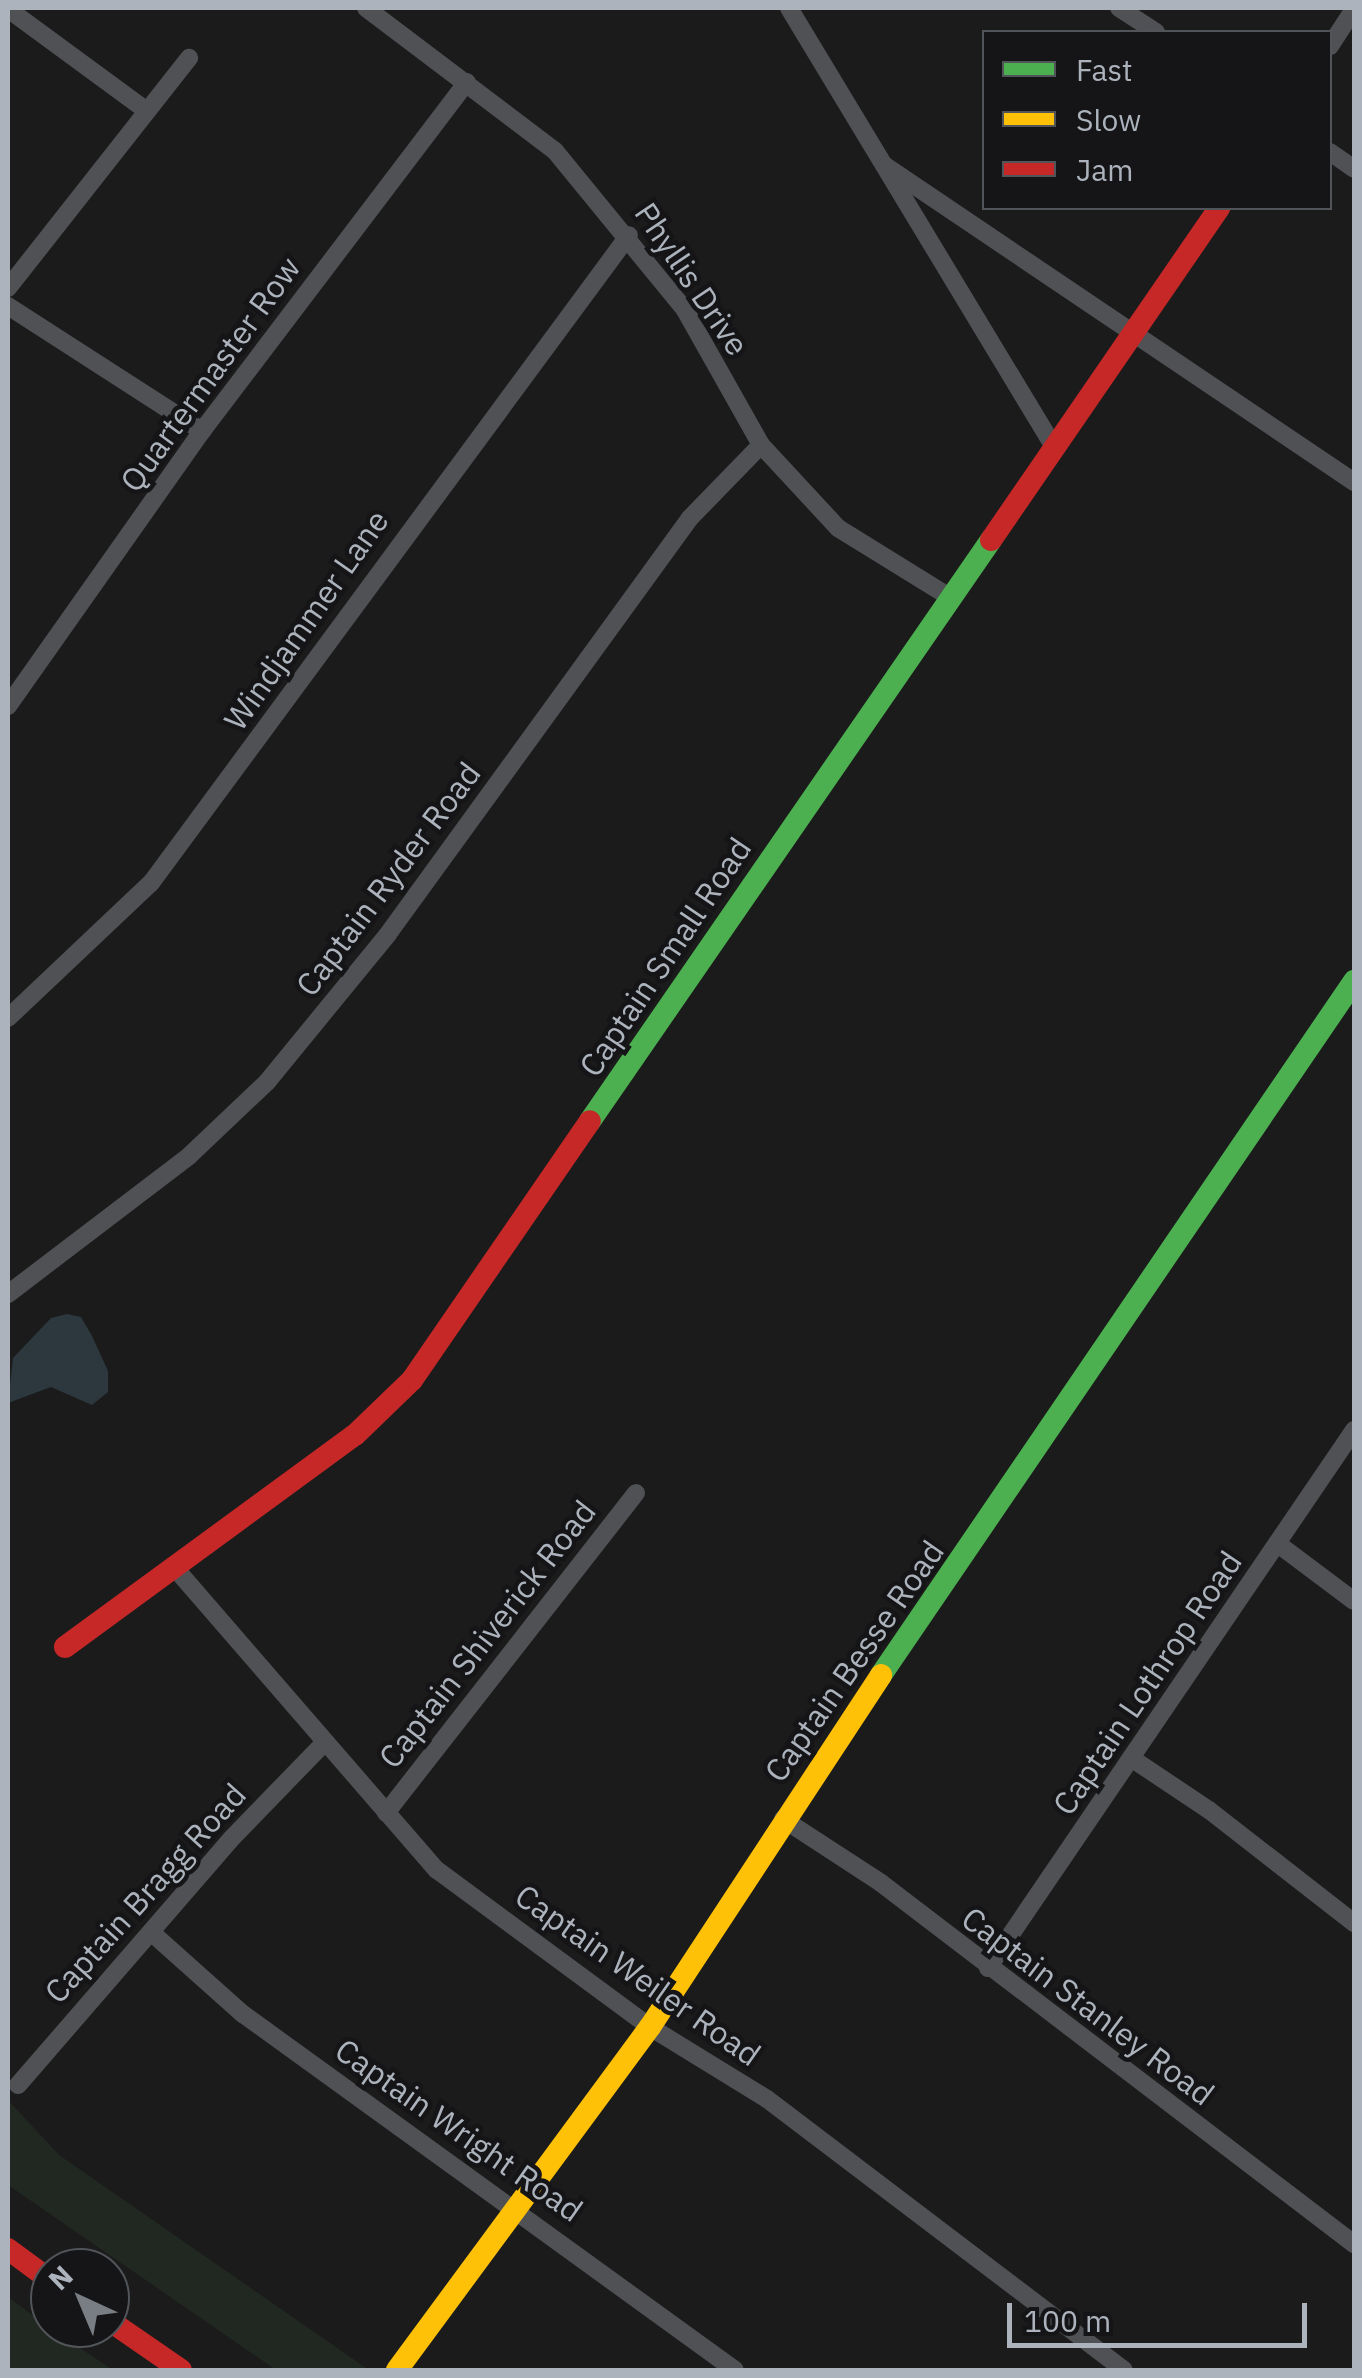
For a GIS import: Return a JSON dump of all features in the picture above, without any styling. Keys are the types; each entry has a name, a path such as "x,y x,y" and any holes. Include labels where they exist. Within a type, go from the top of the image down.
{"street":[{"name":"Phyllis Drive","path":"366,8 555,152 629,235 685,310 761,445 838,528 948,596"},
{"path":"789,8 1054,446"},
{"path":"1119,8 1153,30"},
{"path":"1332,43 1354,9"},
{"path":"8,10 147,111"},
{"path":"8,288 189,58"},
{"name":"Quartermaster Row","path":"8,706 202,432 467,82"},
{"path":"1332,153 1354,169"},
{"path":"884,165 1354,482"},
{"name":"Captain Small Road","path":"65,1647 355,1435 412,1380 510,1246 948,596 1217,210"},
{"name":"Windjammer Lane","path":"8,1018 151,883 629,235"},
{"path":"8,306 202,432"},
{"name":"Captain Ryder Road","path":"8,1294 189,1156 289,1056 388,934 690,518 761,445"},
{"name":"Captain Besse Road","path":"397,2370 650,2027 783,1819 1354,981"},
{"name":"Captain Lothrop Road","path":"988,1968 1354,1430"},
{"name":"Captain Shiverick Road","path":"386,1813 636,1492"},
{"path":"1278,1544 1354,1601"},
{"name":"Captain Weiler Road","path":"175,1568 322,1745 437,1870 650,2027 767,2099 1124,2370"},
{"name":"Captain Bragg Road","path":"18,2085 322,1745"},
{"path":"1131,1758 1209,1810 1354,1923"},
{"name":"Captain Stanley Road","path":"783,1819 881,1882 988,1968 1354,2244"},
{"name":"Captain Wright Road","path":"152,1933 243,2014 519,2208 735,2370"},
{"path":"8,2250 30,2266"},
{"path":"130,2335 181,2370"}],"shaded area":[{"path":"67,1314 81,1317 92,1336 108,1371 108,1392 92,1405 51,1387 8,1403 13,1358 51,1318"},
{"path":"8,2100 59,2155 369,2370 276,2370 130,2269 130,2248 99,2248 8,2185"},
{"path":"8,2297 30,2313 30,2348 80,2348 113,2370 8,2370"}],"traffic: fast":[{"path":"590,1121 991,540"},
{"path":"881,1675 1354,981"}],"traffic: slow":[{"path":"397,2370 650,2027 881,1675"}],"traffic: jam":[{"path":"991,540 1218,210"},
{"path":"65,1647 355,1435 412,1380 590,1121"},
{"path":"8,2249 30,2265"},
{"path":"130,2335 181,2370"}]}
